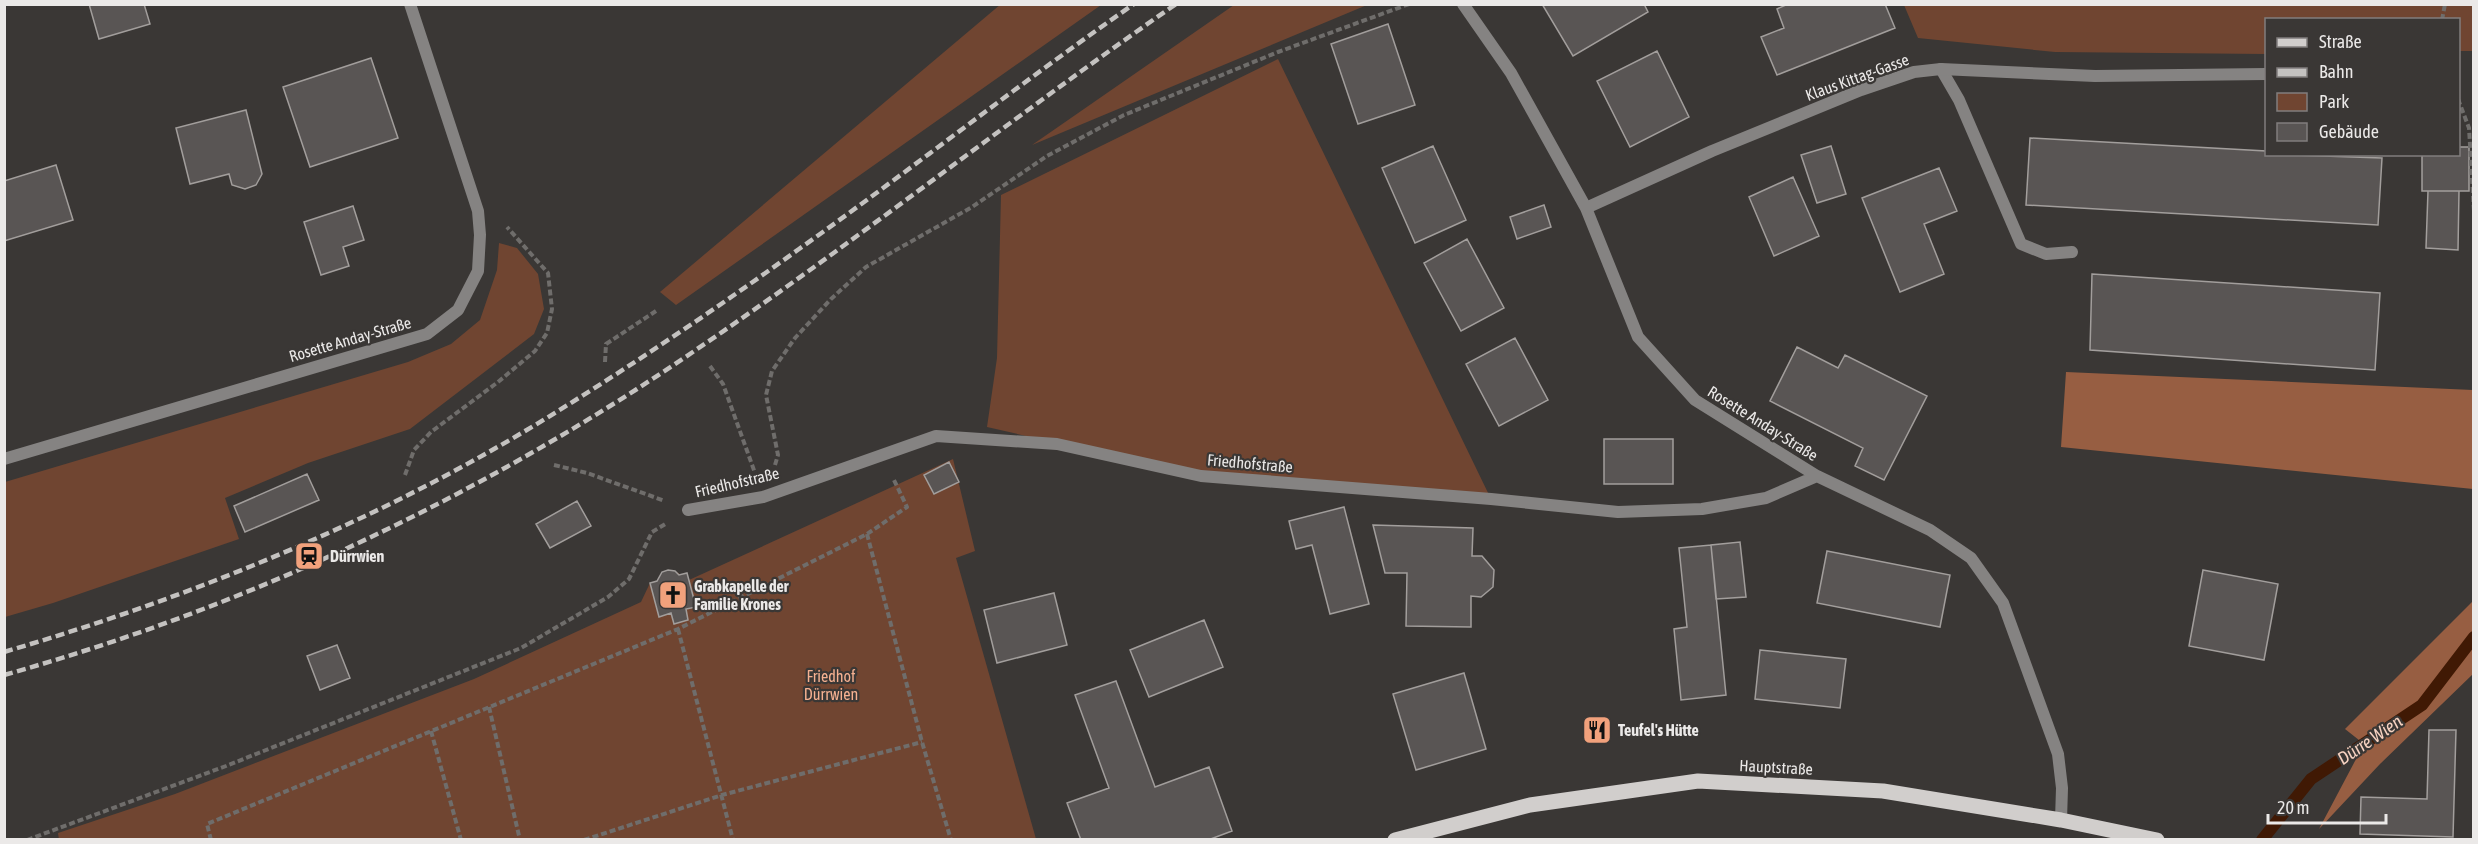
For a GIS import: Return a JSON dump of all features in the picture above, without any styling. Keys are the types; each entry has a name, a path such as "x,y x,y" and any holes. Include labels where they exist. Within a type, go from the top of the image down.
{"main road":[{"name":"Hauptstraße","path":"1395,840 1530,805 1698,781 1883,791 2061,820 2157,840"}],"street":[{"name":"Rosette Anday-Straße","path":"4,459 427,334 458,310 478,271 480,235 478,211 410,4"},
{"name":"Rosette Anday-Straße","path":"1463,4 1511,73 1586,208 1638,337 1695,400 1817,476 1930,530 1971,558 2002,603 2058,754 2062,788 2061,820"},
{"name":"Klaus Kittag-Gasse","path":"1586,208 1712,151 1861,90 1914,72 1941,69 2095,75 2265,74"},
{"path":"1941,69 1959,100 2021,244 2046,254 2072,252"},
{"name":"Friedhofstraße","path":"688,510 763,497 936,436 1057,444 1201,476 1491,499 1618,512 1702,509 1766,498 1817,476"}],"path":[{"path":"763,497 778,455 766,395 772,371 795,338 831,299 866,267 972,207 1047,156 1124,115 1278,52 1409,4"},
{"path":"2460,104 2469,128 2474,211"},
{"path":"405,475 414,450 431,432 535,351 547,333 552,309 548,273 500,221 478,211"},
{"path":"604,362 606,344 656,311"},
{"path":"710,366 723,384 763,497"},
{"path":"211,840 207,824 678,629 867,534 907,507 882,454"},
{"path":"554,465 587,473 688,510"},
{"path":"27,840 258,753 521,648 608,597 630,579 652,532 688,510"},
{"path":"867,534 922,742 951,840"},
{"path":"678,629 734,840"},
{"path":"489,707 520,840"},
{"path":"431,731 461,840"},
{"path":"584,840 722,795 922,742"}],"green space":[{"path":"1001,4 1101,5 676,305 660,292"},
{"path":"1234,5 1367,5 1032,145"},
{"path":"1904,5 2473,5 2473,51 2460,51 2460,18 2265,18 2265,54 2055,52 1918,38"},
{"path":"1278,59 1491,499 1201,476 987,427 997,358 1001,195"},
{"path":"499,243 517,248 538,274 544,309 534,334 410,429 308,463 225,498 239,539 53,603 5,617 5,482 408,362 451,344 480,320 497,270"},
{"name":"Friedhof Dürrwien","path":"953,459 975,551 956,558 1036,839 59,840 58,833 175,794 474,679 641,602 650,583 657,581 662,572 675,571 689,580"}],"shaded area":[{"path":"2066,372 2473,390 2473,489 2061,447"},
{"path":"2473,601 2473,674 2380,764 2319,829 2364,744 2345,729"}],"building":[{"path":"89,4 144,4 150,24 99,39"},
{"path":"1542,4 1644,4 1648,12 1573,56"},
{"path":"1788,4 1885,4 1895,28 1777,75 1761,37 1784,28 1777,9"},
{"path":"1388,24 1415,105 1358,124 1331,44"},
{"path":"1657,51 1689,117 1630,147 1597,81"},
{"path":"371,58 398,138 310,167 283,87"},
{"path":"246,110 262,174 256,185 245,189 232,185 229,174 190,184 176,128"},
{"path":"2030,138 2265,151 2265,156 2382,158 2378,225 2026,205"},
{"path":"1433,146 1466,220 1415,243 1382,168"},
{"path":"1831,146 1846,194 1817,203 1801,155"},
{"path":"2460,147 2469,147 2469,191 2422,191 2422,156 2460,156"},
{"path":"56,165 73,220 4,241 4,181"},
{"path":"1939,168 1957,211 1924,224 1944,274 1900,292 1862,198"},
{"path":"1793,177 1819,236 1774,256 1749,197"},
{"path":"2428,191 2459,191 2458,250 2426,248"},
{"path":"1544,205 1551,227 1517,239 1510,217"},
{"path":"353,206 364,240 343,247 349,266 321,275 304,222"},
{"path":"1467,239 1504,308 1461,331 1424,263"},
{"path":"2092,274 2380,293 2375,370 2090,350"},
{"path":"1515,338 1548,400 1499,426 1466,364"},
{"path":"1797,347 1838,368 1845,355 1927,396 1884,480 1855,466 1863,448 1770,401"},
{"path":"1604,439 1673,439 1673,484 1604,484"},
{"path":"949,462 959,482 934,494 924,475"},
{"path":"307,474 319,500 245,532 234,506"},
{"path":"577,501 591,526 550,548 536,524"},
{"path":"1344,507 1369,604 1330,614 1312,545 1296,549 1289,521"},
{"path":"1373,525 1473,528 1472,556 1482,556 1494,570 1493,587 1481,597 1471,596 1471,627 1406,626 1407,573 1385,573"},
{"path":"1740,542 1746,597 1716,599 1711,545"},
{"path":"1711,545 1726,695 1681,700 1674,629 1687,627 1679,548"},
{"path":"1827,551 1950,575 1940,627 1817,603"},
{"path":"2203,570 2278,584 2264,660 2189,646"},
{"name":"Grabkapelle der Familie Krones","path":"675,571 679,575 687,573 696,607 686,609 688,620 674,624 671,613 659,617 650,583 657,581 662,572"},
{"path":"1054,593 1067,645 997,663 984,610"},
{"path":"1204,620 1223,667 1149,697 1130,650"},
{"path":"337,645 350,678 320,690 307,656"},
{"path":"1760,650 1846,659 1840,708 1755,699"},
{"path":"1464,673 1486,749 1416,770 1393,694"},
{"path":"1116,681 1155,787 1209,767 1232,831 1208,840 1081,840 1067,803 1109,788 1075,695"},
{"path":"2429,730 2456,730 2453,837 2360,834 2361,797 2427,799"}],"waterway":[{"name":"Dürre Wien","path":"2262,840 2311,779 2422,705 2474,637"}],"railway":[{"path":"4,652 76,630 219,579 358,519 493,450 619,372 740,291 1134,4"},
{"path":"4,675 88,650 251,590 331,556 487,478 637,389 706,343 841,248 1041,100 1176,4"}],"place":[{"name":"Dürrwien","path":"309,556"},
{"name":"Grabkapelle der Familie Krones","path":"673,595"},
{"name":"Teufel's Hütte","path":"1597,730"}]}
